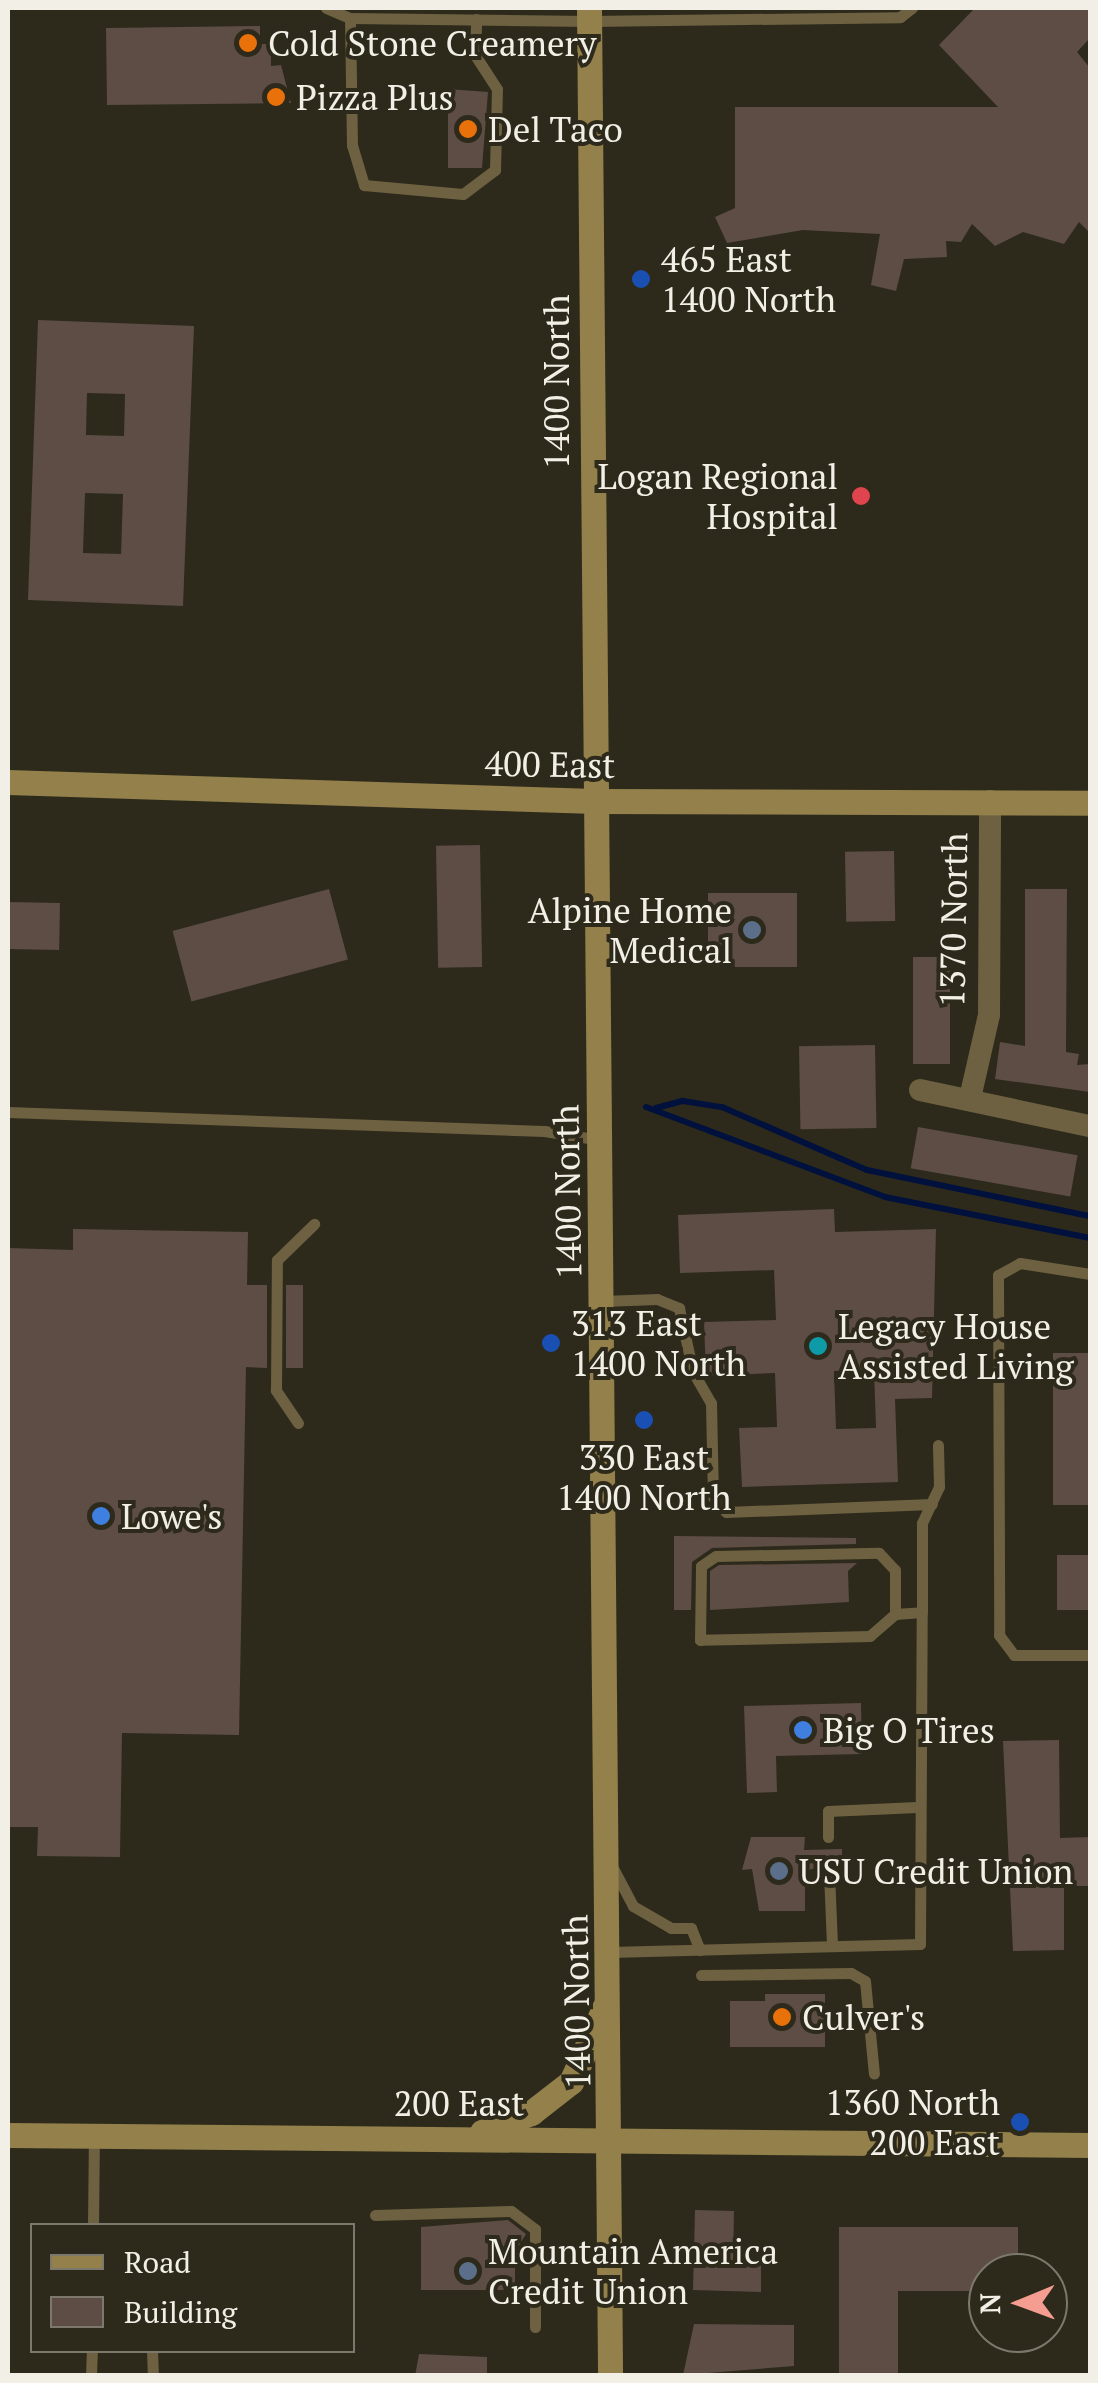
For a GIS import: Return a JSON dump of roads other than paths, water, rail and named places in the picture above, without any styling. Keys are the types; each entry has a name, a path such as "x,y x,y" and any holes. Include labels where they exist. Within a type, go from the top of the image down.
{"main road":[{"name":"1400 North","path":"588,14 612,2139 610,2376"},
{"name":"400 East","path":"8,782 594,801 1090,802"},
{"path":"465,2138 531,2113 570,2082 600,2030 610,1979"},
{"name":"200 East","path":"8,2135 1090,2145"}],"street":[{"name":"1370 North","path":"970,1098 989,1015 990,802"},
{"path":"920,1090 1090,1126"}],"lane":[{"path":"326,8 350,18 476,19 588,14 900,17 912,8"},
{"path":"350,18 358,174 376,192 463,194 495,170 497,89 475,55 476,19"},
{"path":"8,1112 544,1131 601,1140"},
{"path":"298,1424 276,1390 277,1260 314,1224"},
{"path":"1090,1274 1020,1263 998,1275 999,1635 1014,1654 1090,1655"},
{"path":"603,1301 657,1299 680,1308 693,1372 711,1403 713,1497 726,1512 932,1504"},
{"path":"610,1952 920,1944 917,1807 922,1523 932,1504 938,1445"},
{"path":"895,1614 895,1570 879,1553 716,1556 700,1566 700,1640 870,1636 895,1614 922,1612"},
{"path":"828,1837 828,1811 917,1807"},
{"path":"609,1861 633,1906 671,1928 691,1928 700,1950"},
{"path":"830,1873 832,1946"},
{"path":"701,1975 851,1973 872,1992 874,2074"},
{"path":"94,2136 94,2223"},
{"path":"375,2215 511,2212 535,2229 535,2326"}],"waterway":[{"path":"656,1108 683,1101 722,1107 867,1170 1090,1216"},
{"path":"646,1107 885,1197 1090,1238"}],"place":[{"name":"Cold Stone Creamery","path":"248,43"},
{"name":"Pizza Plus","path":"276,97"},
{"name":"Del Taco","path":"468,129"},
{"name":"465 East 1400 North","path":"641,279"},
{"name":"Logan Regional Hospital","path":"861,496"},
{"name":"Alpine Home Medical","path":"752,930"},
{"name":"313 East 1400 North","path":"551,1343"},
{"name":"Legacy House Assisted Living","path":"818,1346"},
{"name":"330 East 1400 North","path":"644,1420"},
{"name":"Lowe's","path":"101,1516"},
{"name":"Big O Tires","path":"803,1730"},
{"name":"USU Credit Union","path":"779,1871"},
{"name":"Culver's","path":"782,2017"},
{"name":"1360 North 200 East","path":"1020,2122"},
{"name":"Mountain America Credit Union","path":"468,2271"}]}
